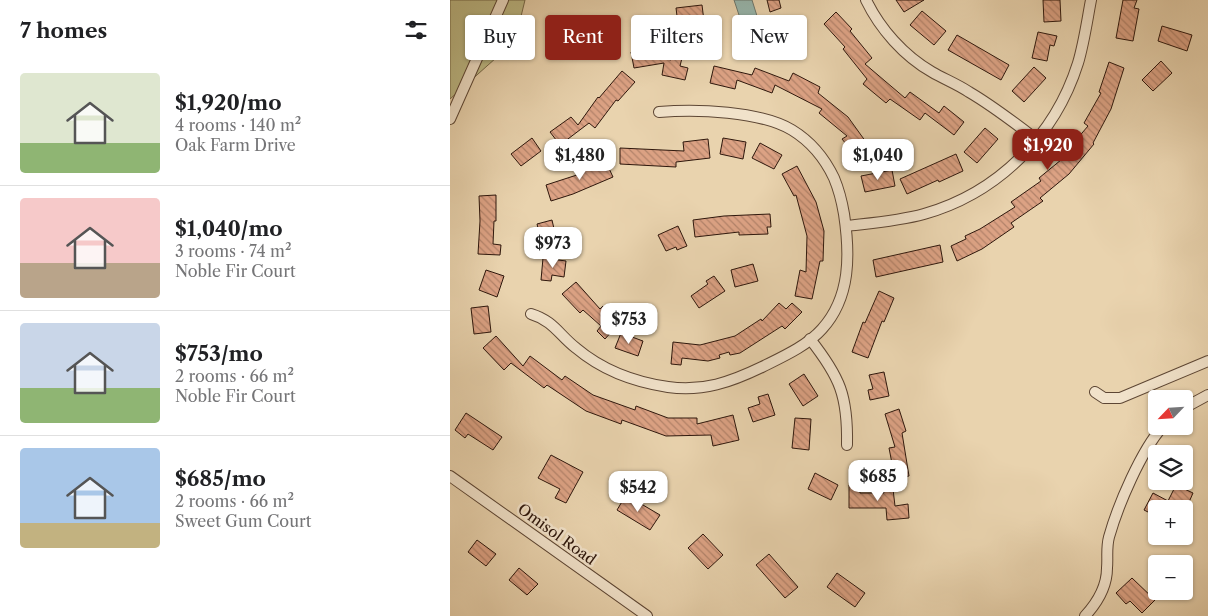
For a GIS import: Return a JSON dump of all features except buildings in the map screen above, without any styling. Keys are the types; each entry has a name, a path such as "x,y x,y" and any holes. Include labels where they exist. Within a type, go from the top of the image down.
{"street":[{"path":"450,119 503,0"},
{"path":"866,0 888,33 916,61 991,105 1037,140"},
{"path":"846,226 896,220 945,207 999,177 1017,161 1037,140 1059,108 1070,83 1083,43 1091,0"},
{"path":"531,314 552,324 573,346 605,368 644,382 682,388 705,388 737,379 782,357 822,329 833,313 848,268 846,226 840,194 834,178 814,148 791,130 773,121 757,117 698,111 660,112"},
{"path":"810,339 830,367 841,390 845,407 847,445"},
{"path":"1095,392 1104,398 1120,398 1208,361"},
{"path":"1193,403 1208,395"},
{"path":"1085,616 1101,595 1105,583 1109,538 1120,506 1146,450 1157,435"},
{"name":"Omisol Road","path":"450,476 647,616"}],"shaded area":[{"path":"450,0 525,0 521,15 465,15 465,60 494,60 450,99"}],"water":[{"path":"734,0 752,0 757,15 739,15"}]}
